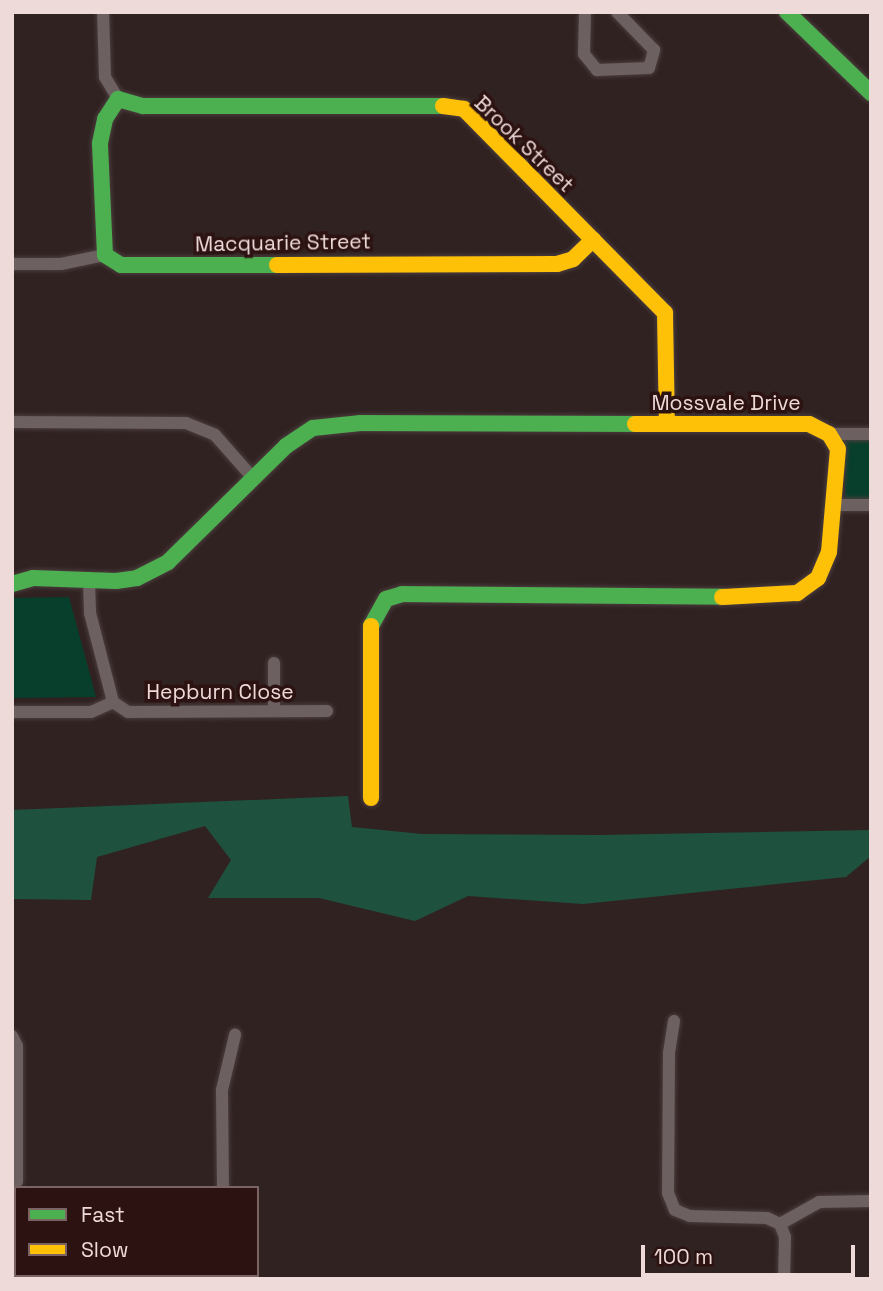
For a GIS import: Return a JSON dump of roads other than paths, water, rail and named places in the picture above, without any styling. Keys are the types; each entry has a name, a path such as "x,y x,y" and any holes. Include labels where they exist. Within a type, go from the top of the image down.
{"street":[{"path":"12,264 61,264 105,255 100,168 105,120 118,99 105,77 103,12"},
{"path":"585,12 584,54 597,70 649,68 654,50 617,12"},
{"path":"787,12 871,93"},
{"name":"Brook Street","path":"118,99 143,106 436,104 464,109 666,313 667,424"},
{"name":"Macquarie Street","path":"105,255 121,265 557,264 573,259 593,240"},
{"path":"12,422 186,423 215,435 253,478"},
{"name":"Mossvale Drive","path":"12,584 33,579 89,582 136,578 168,562 286,446 313,428 361,423 809,424 829,434"},
{"path":"829,434 871,434"},
{"path":"371,798 370,637 372,618 386,599 402,594 757,597 797,593 818,578 829,552 838,449 829,434"},
{"path":"833,505 871,505"},
{"path":"12,712 91,712 113,702 90,613 89,582"},
{"path":"274,663 274,710"},
{"name":"Hepburn Close","path":"113,702 128,712 327,711"},
{"path":"674,1021 669,1054 668,1193 675,1210 690,1216 767,1218 780,1224 785,1237 784,1279"},
{"path":"223,1186 222,1090 235,1035"},
{"path":"12,1036 17,1046 17,1181 12,1188"},
{"path":"780,1224 819,1202 871,1201"}]}
